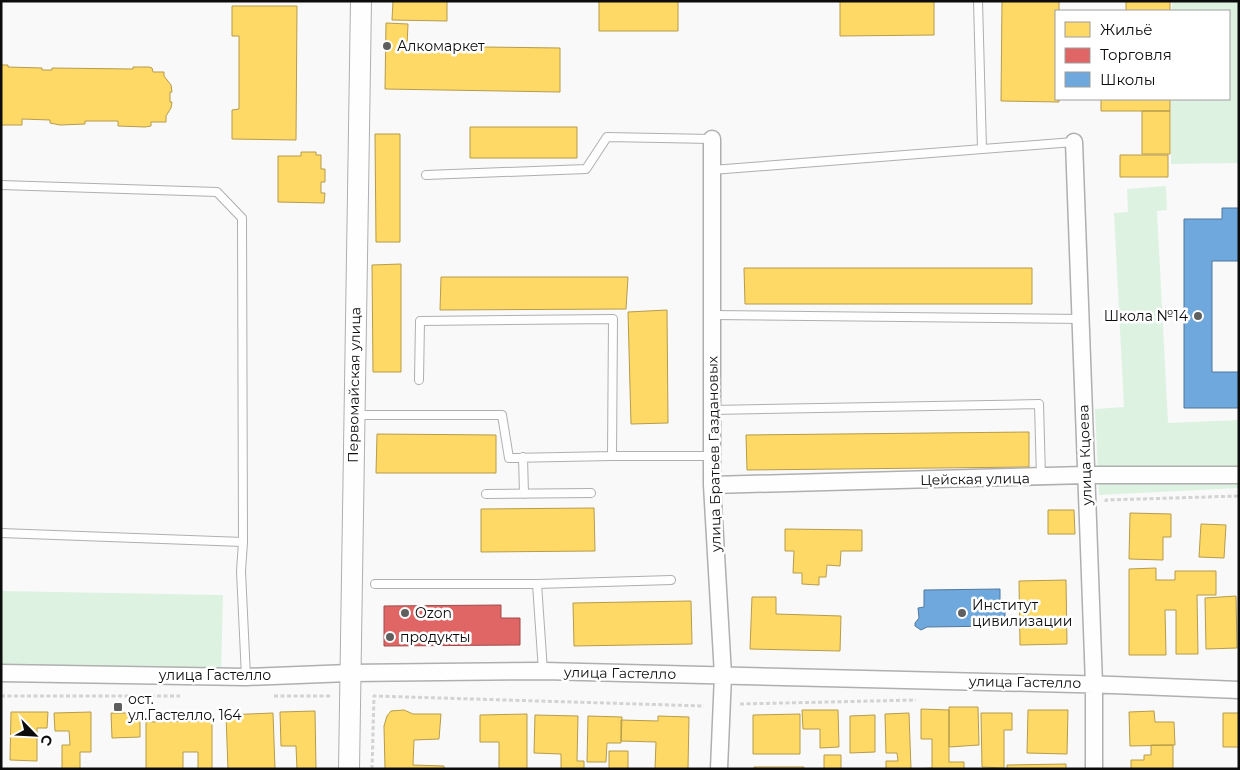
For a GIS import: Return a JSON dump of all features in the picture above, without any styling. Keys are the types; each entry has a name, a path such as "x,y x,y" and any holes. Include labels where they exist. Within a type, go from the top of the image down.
{"street":[{"name":"Первомайская улица","path":"349,769 361,1"},
{"name":"улица Братьев Газдановых","path":"712,139 712,485 723,675 719,769"},
{"name":"улица Кцоева","path":"1074,142 1094,684 1094,769"},
{"name":"Цейская улица","path":"712,485 1086,475 1239,475"},
{"name":"улица Гастелло","path":"1,674 246,676 349,673 543,672 1094,684 1239,690"}],"lane":[{"path":"978,1 982,149"},
{"path":"426,175 586,169 608,137 712,139"},
{"path":"712,170 1074,142"},
{"path":"1,185 217,192 242,218 243,542 241,571 246,676"},
{"path":"712,315 1081,319"},
{"path":"419,380 420,321 613,319 612,456"},
{"path":"712,410 1038,404 1041,477"},
{"path":"354,415 502,415 509,458 712,456"},
{"path":"523,458 524,494"},
{"path":"486,494 591,493"},
{"path":"1,533 243,542"},
{"path":"375,584 537,584 671,580"},
{"path":"537,584 543,672"}],"path":[{"path":"1107,510 1106,500 1239,496"},
{"path":"1,696 181,696"},
{"path":"271,696 330,696"},
{"path":"372,769 374,696 704,705"},
{"path":"735,704 920,700"}],"green space":[{"path":"1172,1 1239,1 1239,163 1171,164 1171,100 1230,100 1230,10 1172,10"},
{"path":"1166,186 1167,210 1157,211 1168,423 1239,420 1239,488 1099,495 1095,409 1124,407 1114,213 1128,212 1127,189"},
{"path":"1,591 223,595 221,678 1,675"}],"building: Жильё":[{"path":"393,1 447,1 447,21 392,20"},
{"path":"599,1 678,1 678,31 599,31"},
{"path":"840,1 934,1 934,35 840,36"},
{"path":"1002,1 1059,1 1059,10 1055,10 1055,100 1059,100 1059,102 1001,101"},
{"path":"1126,1 1170,1 1170,10 1126,10"},
{"path":"232,6 297,6 296,140 232,139 232,110 239,109 239,36 232,36"},
{"path":"386,23 408,24 407,46 560,48 560,92 385,89"},
{"path":"1,65 42,68 42,70 52,70 52,68 133,69 133,67 149,67 152,68 153,72 164,72 164,76 171,85 171,108 166,116 166,122 151,122 151,126 145,127 118,126 118,121 85,121 85,124 60,125 50,123 50,120 22,119 22,125 1,125"},
{"path":"1101,100 1170,100 1170,111 1101,111"},
{"path":"1142,111 1170,111 1170,154 1142,154"},
{"path":"470,127 577,127 577,158 470,158"},
{"path":"375,134 400,134 400,242 376,242"},
{"path":"301,152 316,152 316,155 321,155 321,169 325,169 325,182 321,182 321,193 325,193 324,203 278,202 278,156 301,156"},
{"path":"1120,155 1168,155 1168,177 1120,177"},
{"path":"401,264 401,372 373,372 372,265"},
{"path":"744,268 1032,268 1032,304 745,304"},
{"path":"441,277 628,277 626,309 440,310"},
{"path":"667,310 668,423 631,424 628,312"},
{"path":"1029,432 1029,467 747,470 746,435"},
{"path":"377,434 496,435 496,473 376,473"},
{"path":"594,508 595,551 481,552 481,509"},
{"path":"1048,510 1074,510 1075,534 1048,534"},
{"path":"1130,513 1171,514 1171,537 1163,537 1163,560 1129,559"},
{"path":"1201,524 1226,525 1224,558 1199,557"},
{"path":"785,529 862,530 862,551 841,551 840,566 827,565 826,577 819,577 819,585 802,584 802,573 793,573 794,551 785,551"},
{"path":"1156,568 1156,580 1175,580 1175,571 1216,571 1216,595 1197,595 1198,654 1176,654 1176,610 1165,610 1166,655 1129,655 1129,569"},
{"path":"1066,580 1067,644 1020,645 1019,581"},
{"path":"1236,596 1237,648 1206,649 1205,598"},
{"path":"752,597 776,597 776,614 841,616 840,651 750,649"},
{"path":"691,601 692,644 574,646 573,603"},
{"path":"949,707 978,707 979,745 949,747"},
{"path":"921,709 949,710 949,762 964,762 964,769 914,769 932,768 932,739 921,739"},
{"path":"404,710 413,714 441,714 439,739 414,740 413,765 444,766 444,769 385,769 384,726 387,716 391,711"},
{"path":"802,710 838,710 839,747 820,748 820,729 803,729"},
{"path":"1028,710 1068,710 1067,754 1027,753"},
{"path":"315,711 316,769 297,769 296,746 281,746 280,712"},
{"path":"1154,711 1155,722 1174,722 1175,745 1130,746 1129,712"},
{"path":"11,712 48,712 47,728 37,728 37,761 10,760"},
{"path":"91,712 91,752 80,752 80,769 62,769 62,745 70,745 69,731 55,731 54,713"},
{"path":"111,713 140,713 140,737 112,738"},
{"path":"273,713 275,769 228,769 226,715"},
{"path":"909,713 911,769 886,769 886,761 898,761 897,753 886,753 885,714"},
{"path":"981,713 1012,713 1012,730 1004,730 1004,768 982,767"},
{"path":"1223,713 1239,713 1239,747 1223,747"},
{"path":"527,714 527,769 499,769 499,742 480,742 480,715"},
{"path":"800,714 800,754 753,754 753,715"},
{"path":"535,715 578,716 577,761 584,761 584,769 561,769 561,754 534,753"},
{"path":"875,715 875,752 850,753 850,716"},
{"path":"588,716 622,717 621,743 607,743 606,762 587,762"},
{"path":"658,716 689,717 688,769 655,769 656,742 621,741 621,720 658,721"},
{"path":"212,721 212,769 198,769 198,752 183,752 183,769 146,769 146,722"},
{"path":"1151,745 1173,745 1173,769 1131,769 1131,760 1144,760 1144,755 1151,755"},
{"path":"609,751 628,751 628,769 609,769"},
{"path":"824,755 841,755 841,769 824,769"},
{"path":"1066,764 1066,769 1007,769 1007,765"},
{"path":"754,767 804,767 804,769 754,769"}],"building: Торговля":[{"path":"501,605 501,618 520,618 520,645 384,646 384,606"}],"building: Школы":[{"name":"Школа №14","path":"1222,208 1239,208 1239,261 1212,261 1212,372 1239,372 1239,408 1184,408 1184,219 1222,219"},
{"name":"Институт цивилизации","path":"1000,589 1000,608 1005,608 1005,620 1001,620 1001,626 927,627 921,630 915,626 919,618 918,608 924,607 924,590"}],"place":[{"name":"Алкомаркет","path":"387,46"},
{"name":"Школа №14","path":"1198,316"},
{"name":"Ozon","path":"405,613"},
{"name":"Институт цивилизации","path":"962,613"},
{"name":"продукты","path":"390,637"},
{"name":"ост. ул.Гастелло, 164","path":"118,707"}]}
